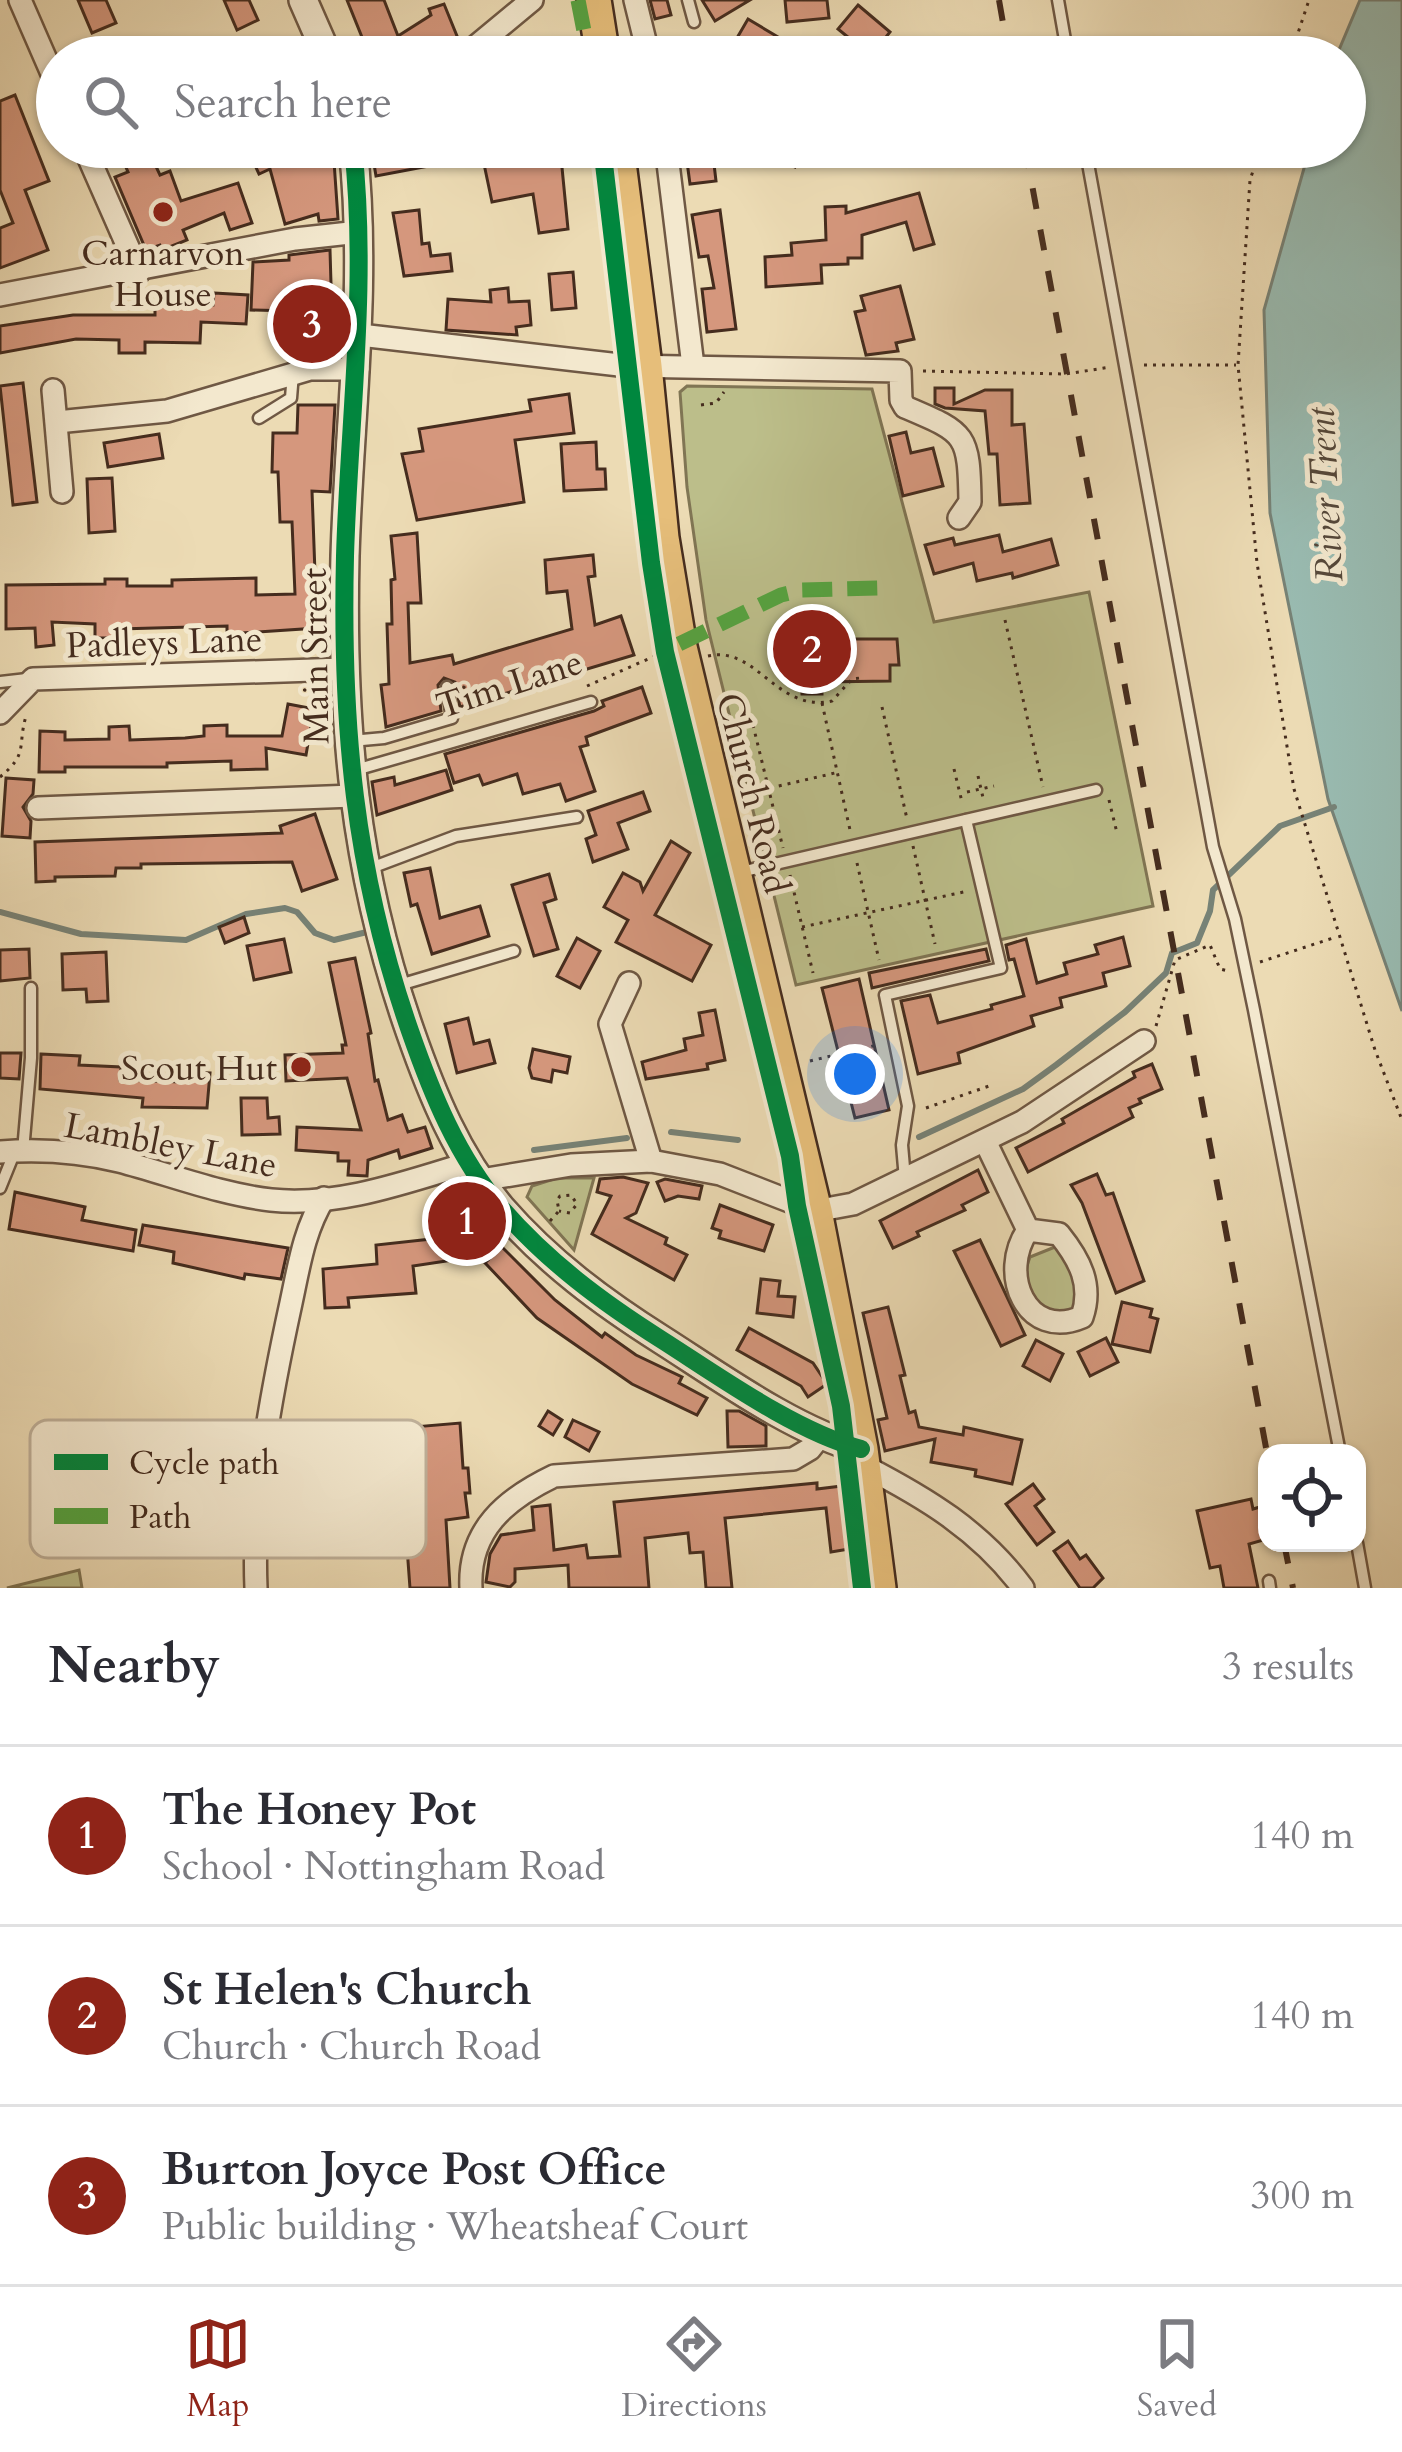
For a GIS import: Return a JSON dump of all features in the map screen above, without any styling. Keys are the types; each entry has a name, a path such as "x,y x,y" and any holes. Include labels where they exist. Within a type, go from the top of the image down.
{"main road":[{"path":"594,0 600,36"},
{"name":"Church Road","path":"620,168 646,366 662,538 682,655 815,1211 862,1458 879,1588"}],"street":[{"path":"20,0 36,37"},
{"path":"303,0 319,36"},
{"path":"488,36 532,0"},
{"path":"635,0 644,36"},
{"path":"93,168 139,272"},
{"name":"Main Street","path":"354,168 359,335 345,553 348,741 364,871 394,987 424,1070 469,1164 548,1257 593,1295 683,1354 862,1458"},
{"path":"668,168 693,365"},
{"path":"0,295 295,239 359,232"},
{"path":"359,335 646,366 900,370 905,407 953,427 963,440 970,502 959,518"},
{"path":"57,422 166,411 293,372 358,369"},
{"path":"53,390 62,492"},
{"name":"Padleys Lane","path":"0,713 33,679 344,669"},
{"path":"38,808 352,784"},
{"path":"628,983 610,1024 651,1161"},
{"path":"815,1211 853,1204 986,1141 1144,1041"},
{"path":"986,1141 1028,1230"},
{"name":"Lambley Lane","path":"13,1152 114,1160 256,1198 292,1201 384,1188 469,1164 651,1161 720,1174 815,1211"},
{"path":"270,1420 308,1223 324,1198"},
{"path":"1028,1230 1059,1234 1075,1254 1088,1298 1082,1318 1053,1325 1029,1306 1015,1281 1013,1262 1028,1230"},
{"path":"471,1588 477,1543 489,1522 524,1490 554,1476 793,1459 823,1434"},
{"path":"862,1458 954,1518 1002,1560 1023,1588"},
{"path":"255,1558 256,1588"}],"lane":[{"path":"688,0 694,22"},
{"path":"1058,0 1064,36"},
{"path":"1089,168 1217,865 1245,968 1338,1444"},
{"path":"259,418 291,398 293,372"},
{"path":"0,682 33,679"},
{"path":"348,741 384,738 452,718 447,687"},
{"path":"352,784 591,702"},
{"path":"733,873 1096,790"},
{"path":"364,871 456,836 577,817"},
{"path":"905,1181 902,1145 908,1106 885,995 1001,968 966,820"},
{"path":"394,987 514,951"},
{"path":"0,1188 13,1152 31,1058 31,988"},
{"path":"1359,1552 1365,1588"}],"path":[{"path":"1297,36 1309,0"},
{"path":"1254,168 1238,365 1257,563 1299,806 1402,1120"},
{"path":"900,370 1066,374 1126,364 1238,365"},
{"path":"701,405 716,404 721,398 725,366"},
{"path":"1005,620 1046,802"},
{"path":"824,713 822,703 832,701 852,679 860,678"},
{"path":"0,777 18,762 31,704"},
{"path":"954,769 966,820"},
{"path":"770,788 837,772"},
{"path":"978,776 987,815"},
{"path":"967,792 994,786"},
{"path":"1096,790 1106,788 1117,833"},
{"path":"802,927 982,888"},
{"path":"1245,968 1339,936"},
{"path":"1144,1041 1155,1029 1175,960 1210,946 1225,971"},
{"path":"782,1068 896,1040"},
{"path":"906,1117 992,1085"}],"green space":[{"path":"687,386 872,389 934,622 1089,592 1153,906 796,985 706,620 687,487 680,392"},
{"path":"557,1178 594,1178 574,1250 527,1197 532,1186"},
{"path":"1055,1247 1074,1267 1078,1284 1075,1311 1057,1319 1036,1300 1026,1276 1030,1257"},
{"path":"79,1570 82,1588 7,1588"}],"water":[{"name":"River Trent","path":"1360,0 1402,0 1402,1011 1328,799 1270,513 1264,310 1304,168 1366,168 1366,36 1345,36"}],"building":[{"path":"78,0 106,0 116,23 92,33"},
{"path":"224,0 249,0 258,20 237,30"},
{"path":"347,0 384,0 398,36 362,36"},
{"path":"650,0 667,0 671,15 655,19"},
{"path":"702,0 750,0 715,21"},
{"path":"785,0 827,0 829,18 787,22"},
{"path":"444,4 457,36 398,36 431,15 429,9"},
{"path":"858,5 890,32 887,36 847,36 838,29"},
{"path":"748,19 776,36 738,36"},
{"path":"15,95 36,148 36,168 44,168 49,181 25,190 48,250 0,268 0,228 13,223 0,190 0,101"},
{"name":"Carnarvon House","path":"126,168 157,168 160,175 170,171 181,201 238,183 252,223 230,230 224,213 183,230 187,240 146,250 115,177 128,172"},
{"path":"256,168 334,168 338,219 319,221 318,214 285,224 270,169 259,174"},
{"path":"375,168 418,168 376,176"},
{"path":"485,168 562,168 568,229 539,233 533,194 492,202"},
{"path":"688,168 714,168 716,181 690,184"},
{"path":"919,193 934,244 914,250 906,222 862,235 862,258 821,265 822,283 766,287 765,257 792,255 791,243 826,240 825,207 846,206 846,213"},
{"path":"419,210 422,244 429,243 431,256 450,254 452,271 404,276 393,213"},
{"path":"720,210 736,329 707,332 702,289 714,288 708,256 699,257 692,215"},
{"path":"330,250 333,352 292,354 291,311 251,310 253,262"},
{"path":"573,272 576,308 552,310 549,274"},
{"path":"900,286 914,339 896,343 898,351 866,355 855,312 865,310 861,296"},
{"path":"508,288 509,302 529,301 531,325 516,327 517,335 446,330 448,299 491,302 490,290"},
{"path":"214,293 248,295 246,324 201,322 200,343 145,342 145,353 119,353 119,340 76,339 0,353 0,326 73,315 155,315 155,304 213,305"},
{"path":"23,383 37,502 13,505 0,386"},
{"path":"935,388 954,388 954,404 985,390 1012,390 1012,425 1024,424 1030,503 1000,505 997,454 989,454 985,411 935,404"},
{"path":"569,394 574,433 515,440 524,502 417,520 402,454 423,451 419,429 531,411 529,400"},
{"path":"298,405 335,405 330,492 312,491 317,628 227,634 227,626 119,629 119,638 95,638 95,624 52,622 54,645 36,647 35,628 6,629 6,585 105,584 105,579 127,579 127,586 172,586 172,580 256,578 256,595 295,594 292,522 280,522 278,472 272,472 273,433 297,433"},
{"path":"906,432 911,453 933,448 943,486 903,496 889,436"},
{"path":"159,434 163,458 108,467 104,443"},
{"path":"596,442 597,469 605,469 606,489 564,491 561,444"},
{"path":"112,478 115,531 89,533 87,479"},
{"path":"417,533 421,603 408,603 410,663 452,655 454,664 572,629 567,591 547,593 545,560 593,555 595,576 588,577 595,625 621,616 634,655 460,707 455,682 444,678 438,685 441,711 386,727 381,685 389,684 387,624 392,624 391,580 395,579 391,536"},
{"path":"999,535 1003,552 1051,539 1058,565 1013,578 1012,573 977,581 973,563 934,574 925,545 953,538 955,545"},
{"path":"823,614 823,639 897,639 899,665 890,665 890,681 822,682 822,694 802,694 801,682 790,683 788,616"},
{"path":"642,687 651,713 586,737 588,745 580,747 595,791 566,801 560,784 523,794 517,774 483,785 479,775 454,783 445,754 594,711 604,706 602,701"},
{"path":"288,704 314,709 306,755 266,748 267,769 231,770 231,761 39,772 40,731 65,732 65,740 109,739 109,727 129,726 130,740 204,736 204,726 227,725 227,736 282,736"},
{"path":"446,770 452,790 377,815 372,782 394,777 395,785"},
{"path":"6,778 34,780 33,794 23,807 31,821 30,838 2,836"},
{"path":"643,792 650,811 618,823 628,849 593,862 586,839 596,835 588,811"},
{"path":"315,814 337,879 302,891 292,862 141,864 141,868 116,868 115,876 36,882 35,842 282,833 280,826"},
{"path":"671,841 690,853 655,915 711,945 692,981 616,942 628,920 604,907 623,873 640,882 643,891"},
{"path":"430,868 440,918 480,906 489,936 432,954 417,904 411,906 404,873"},
{"path":"549,874 556,899 544,903 558,949 534,956 512,885"},
{"path":"244,917 249,933 225,943 219,927"},
{"path":"1123,937 1130,966 1103,973 1106,986 1060,998 1062,1007 1031,1016 1034,1026 958,1053 960,1063 918,1074 901,1001 930,995 938,1023 992,1009 991,1005 1024,996 1006,945 1026,939 1037,983 1067,974 1064,963 1098,954 1095,945"},
{"path":"577,938 600,951 580,988 557,976"},
{"path":"284,939 291,972 254,980 247,946"},
{"path":"29,949 30,978 0,981 0,950"},
{"path":"986,949 989,961 872,988 869,973"},
{"path":"106,952 108,1001 87,1002 86,989 63,990 62,954"},
{"path":"355,958 371,1033 375,1081 388,1120 402,1115 408,1132 425,1127 432,1148 400,1158 398,1150 368,1160 367,1176 348,1175 349,1161 338,1161 338,1153 296,1150 297,1127 361,1130 347,1078 286,1081 285,1055 343,1053 342,1045 346,1045 329,963"},
{"path":"859,979 889,1110 855,1118 822,988"},
{"path":"715,1010 725,1060 707,1064 708,1069 646,1079 642,1062 686,1050 684,1039 703,1035 699,1013"},
{"path":"468,1018 474,1044 489,1040 495,1063 457,1073 445,1024"},
{"path":"533,1049 570,1057 567,1073 553,1070 551,1082 532,1078"},
{"path":"0,1053 21,1053 19,1079 0,1078"},
{"path":"41,1054 80,1056 79,1065 121,1067 120,1080 181,1082 182,1072 210,1073 207,1108 142,1107 143,1098 40,1089"},
{"path":"1152,1064 1162,1089 1129,1108 1133,1117 1028,1172 1016,1148 1064,1123 1062,1119"},
{"path":"241,1098 267,1098 268,1118 279,1117 280,1134 242,1135"},
{"path":"978,1170 988,1192 962,1205 965,1210 893,1248 880,1221"},
{"path":"1097,1174 1106,1195 1113,1193 1144,1281 1116,1293 1071,1185"},
{"path":"623,1177 648,1183 636,1213 626,1218 667,1238 665,1244 687,1255 674,1280 592,1234 611,1196 597,1192 600,1179"},
{"path":"665,1179 702,1186 699,1199 678,1196 665,1201 657,1182"},
{"path":"15,1192 85,1207 82,1220 136,1230 133,1251 9,1229"},
{"path":"472,1205 473,1213 480,1212 487,1261 502,1247 555,1300 602,1337 605,1333 636,1355 682,1377 679,1383 707,1398 697,1415 632,1384 537,1318 454,1230 451,1208"},
{"path":"720,1205 773,1225 764,1251 719,1238 721,1231 712,1228"},
{"path":"143,1225 288,1248 281,1279 245,1274 244,1279 173,1263 174,1252 139,1245"},
{"path":"450,1237 453,1260 413,1266 416,1293 348,1298 349,1307 325,1308 323,1269 377,1264 376,1245"},
{"path":"980,1240 1025,1335 1001,1346 954,1251"},
{"path":"761,1279 780,1281 778,1296 795,1297 793,1317 757,1313"},
{"path":"1122,1302 1152,1309 1150,1317 1158,1319 1150,1352 1112,1344"},
{"path":"888,1307 909,1413 915,1411 919,1427 963,1435 964,1427 1022,1440 1012,1484 975,1476 976,1470 931,1462 935,1439 885,1451 878,1420 887,1418 863,1313"},
{"path":"749,1328 813,1363 827,1384 808,1397 801,1386 737,1350"},
{"path":"1106,1338 1118,1362 1090,1376 1078,1352"},
{"path":"1036,1340 1063,1354 1050,1381 1023,1366"},
{"path":"548,1411 562,1420 553,1435 539,1426"},
{"path":"727,1411 739,1411 766,1426 766,1446 728,1447"},
{"path":"573,1420 599,1432 589,1451 565,1437"},
{"path":"460,1423 463,1468 468,1468 468,1517 446,1520 450,1588 410,1588 408,1558 426,1558 426,1426"},
{"path":"817,1483 817,1489 842,1486 849,1549 831,1552 826,1508 725,1518 732,1588 706,1588 703,1552 690,1553 688,1533 645,1538 649,1588 569,1588 568,1565 515,1569 510,1587 486,1582 490,1554 501,1535 534,1530 532,1507 550,1505 554,1550 586,1545 588,1558 620,1556 614,1502"},
{"path":"1033,1484 1044,1499 1035,1506 1054,1532 1037,1545 1006,1504"},
{"path":"1251,1499 1253,1509 1258,1508 1258,1542 1249,1544 1258,1588 1224,1588 1220,1566 1210,1568 1197,1511"},
{"path":"1068,1541 1080,1559 1086,1555 1103,1578 1093,1588 1080,1588 1054,1551"}],"waterway":[{"path":"919,1137 1023,1089 1125,1012 1166,973 1172,953 1197,943 1213,890 1280,826 1334,807"},
{"path":"0,912 81,934 186,940 246,914 285,908 297,912 315,933 334,940 371,931"},
{"path":"671,1132 738,1140"},
{"path":"534,1150 627,1138"}],"railway":[{"path":"999,0 1005,36"},
{"path":"1029,168 1265,1444"},
{"path":"1286,1552 1293,1588"}],"marked path":[{"path":"578,0 585,36"},
{"path":"679,644 781,595 878,588"}],"cycle path":[{"path":"355,168 359,250 344,618 349,738 376,913 427,1078 447,1124 485,1188 557,1263 618,1311 758,1402 810,1430 861,1449"},
{"path":"604,168 665,652 790,1156 841,1406 862,1588"}],"place":[{"name":"Carnarvon House","path":"163,212"},
{"name":"Burton Joyce Post Office","path":"312,324"},
{"name":"St Helen's Church","path":"812,649"},
{"name":"Scout Hut","path":"301,1067"},
{"name":"The Honey Pot","path":"467,1221"}]}
